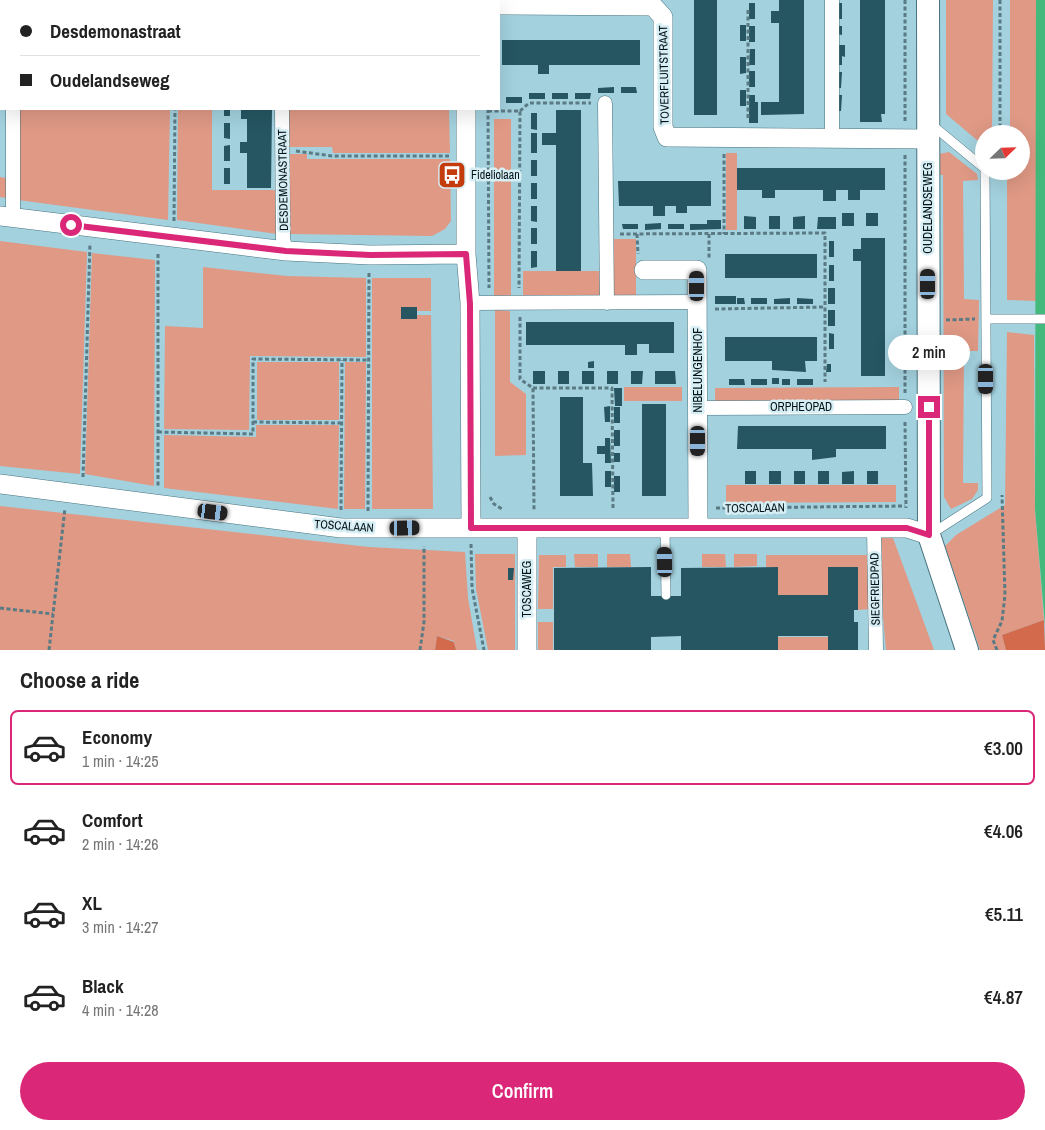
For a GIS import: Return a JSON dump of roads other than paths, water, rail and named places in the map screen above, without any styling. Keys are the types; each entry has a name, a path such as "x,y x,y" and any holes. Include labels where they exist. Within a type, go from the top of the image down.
{"street":[{"path":"832,0 832,138"},
{"name":"OUDELANDSEWEG","path":"928,0 929,535 967,650"},
{"name":"TOVERFLUITSTRAAT","path":"500,5 653,6 663,16 663,127 667,137 723,139 905,138 929,131"},
{"path":"605,103 607,302"},
{"path":"12,110 6,217 286,251 370,255 466,254"},
{"name":"DESDEMONASTRAAT","path":"282,110 283,239 286,251"},
{"path":"466,110 466,254 480,303 471,528"},
{"name":"NIBELUNGENHOF","path":"644,270 697,270 703,306 698,408 698,528"},
{"path":"480,303 607,302 703,306"},
{"name":"ORPHEOPAD","path":"698,408 905,407"},
{"name":"TOSCALAAN","path":"0,484 341,528 471,528 526,519 665,528 907,528 929,535"},
{"name":"TOSCAWEG","path":"526,519 527,650"},
{"name":"SIEGFRIEDPAD","path":"874,528 876,650"}],"lane":[{"path":"929,131 975,164"},
{"path":"929,535 986,498 984,180"},
{"path":"986,319 1041,319"},
{"path":"665,528 666,596"}],"place":[{"name":"Fideliolaan","path":"452,175"}]}
